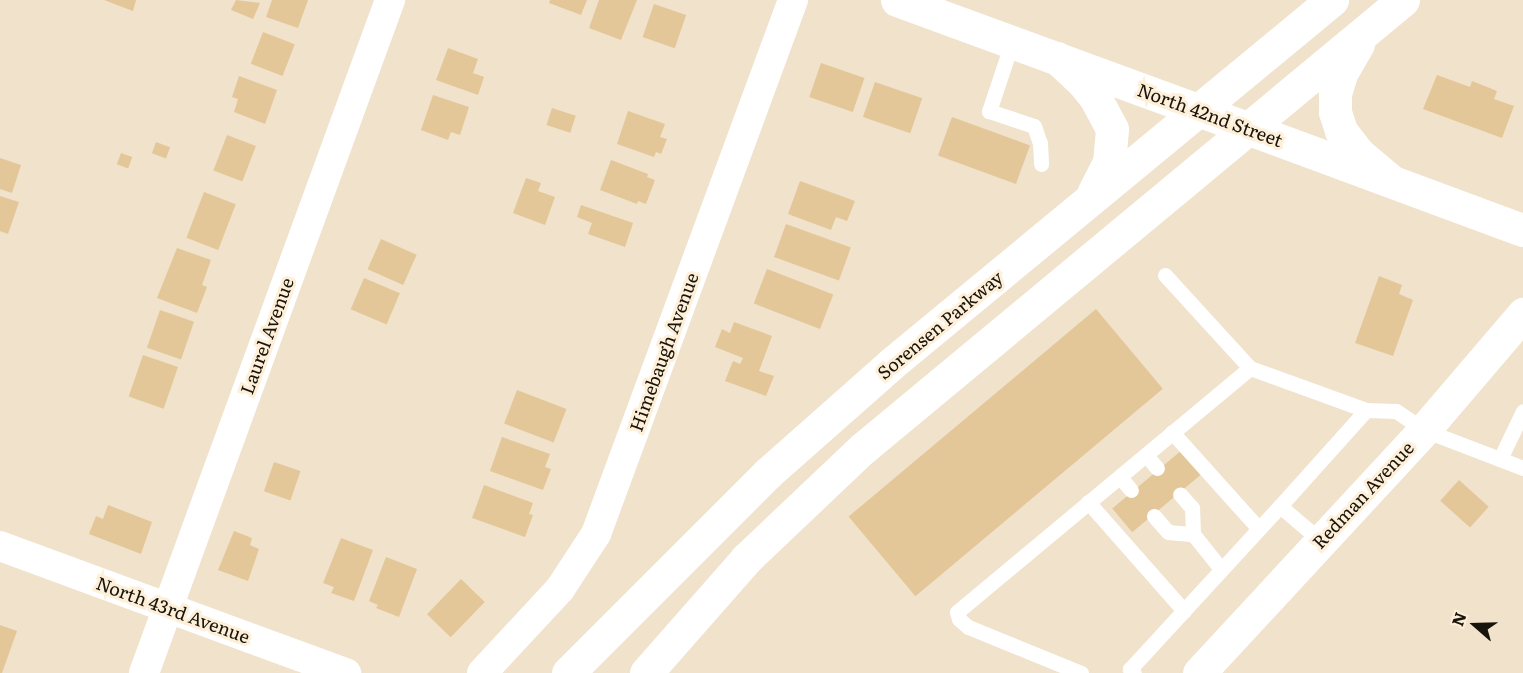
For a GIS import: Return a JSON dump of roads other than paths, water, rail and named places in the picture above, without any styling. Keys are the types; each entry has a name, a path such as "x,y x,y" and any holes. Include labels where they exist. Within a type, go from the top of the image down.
{"main road":[{"name":"North 42nd Street","path":"897,0 1523,230"},
{"name":"Sorensen Parkway","path":"568,673 768,473 891,364 1332,0"},
{"path":"646,673 718,588 804,501 897,419 1403,0"},
{"path":"1372,25 1350,55 1341,74 1335,94 1335,112 1341,131 1358,153 1390,180"},
{"path":"1057,58 1082,81 1095,97 1112,129 1108,162 1088,202"},
{"name":"Redman Avenue","path":"1199,673 1424,430 1523,314"}],"street":[{"name":"Laurel Avenue","path":"144,673 390,0"},
{"name":"Himebaugh Avenue","path":"482,673 560,589 596,534 792,0"},
{"name":"North 43rd Avenue","path":"0,546 346,673"}],"lane":[{"path":"1012,42 989,111 1034,126 1040,143 1041,164"},
{"path":"1165,275 1250,368 1366,410 1396,411 1424,430 1523,468"},
{"path":"1081,673 968,627 959,619 957,612 1250,368"},
{"path":"1130,672 1366,410"},
{"path":"1500,459 1523,411"},
{"path":"1172,432 1259,529"},
{"path":"1146,455 1158,468"},
{"path":"1120,477 1131,490"},
{"path":"1180,494 1192,508 1193,534 1221,569"},
{"path":"1088,502 1184,611"},
{"path":"1280,506 1322,541"},
{"path":"1154,516 1168,532 1193,534"}]}
